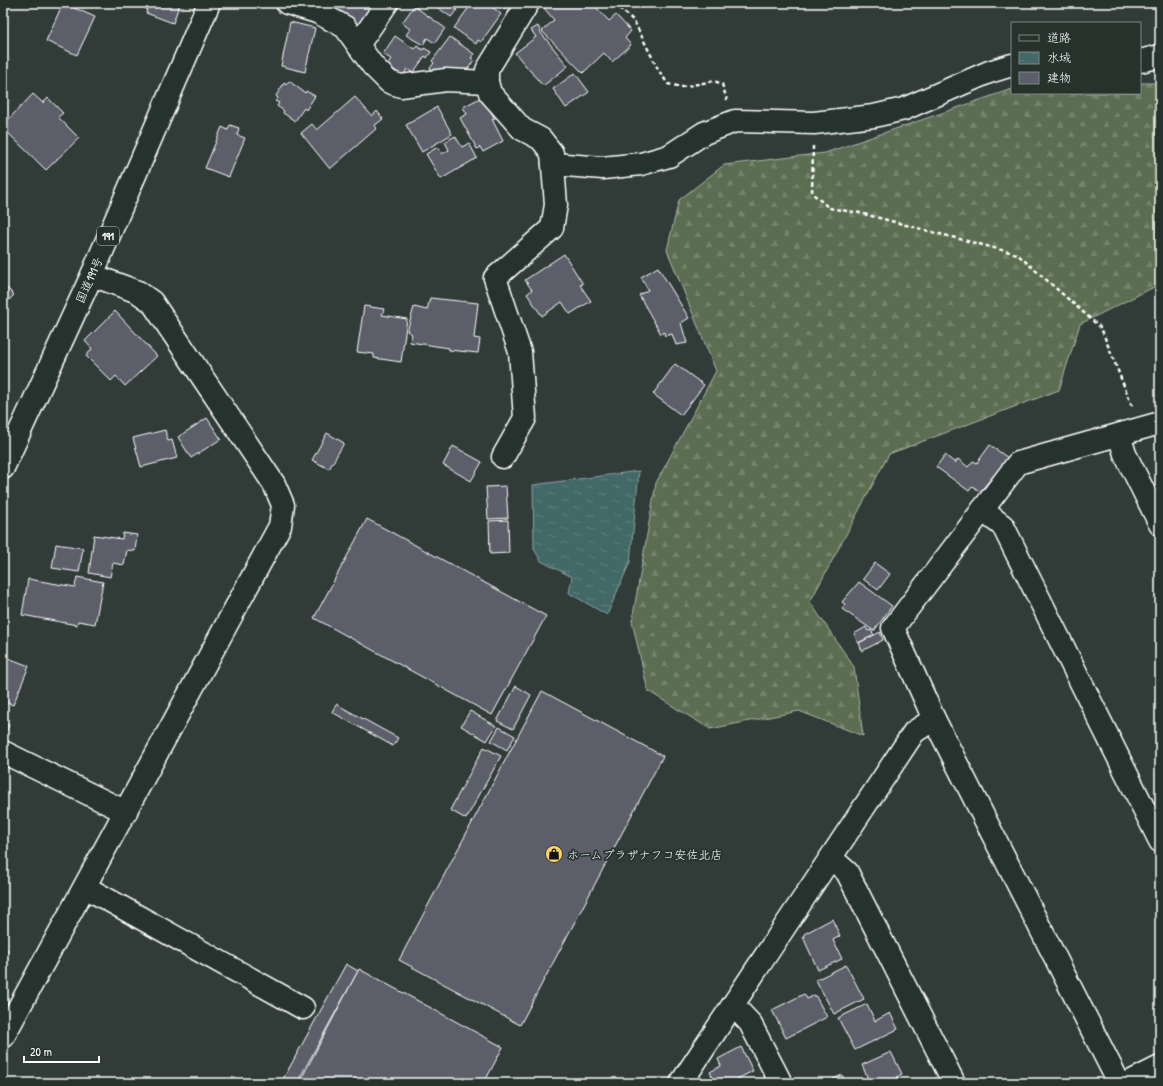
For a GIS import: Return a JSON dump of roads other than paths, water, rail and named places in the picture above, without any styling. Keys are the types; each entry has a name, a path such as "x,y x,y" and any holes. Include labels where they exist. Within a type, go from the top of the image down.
{"main road":[{"name":"国道191号","path":"3,468 92,275 209,3"},
{"path":"287,3 317,12 345,27 373,66 389,82 401,86 446,80 487,82"},
{"path":"358,45 387,3"},
{"path":"503,458 525,418 520,352 495,278 552,228 556,205 552,153 541,139 522,129 490,93 487,82 487,70 528,3"},
{"path":"1141,61 1160,56"},
{"path":"553,164 603,168 641,164 669,156 704,133 735,121 814,123 874,116 904,109 989,72 1011,65"},
{"path":"3,1037 280,526 283,505 274,484 152,302 138,292 92,275"},
{"path":"1120,1083 934,719 892,628 1018,463 1150,426"},
{"path":"1119,434 1125,454 1160,524"},
{"path":"982,510 1003,526 1160,841"},
{"path":"681,1083 914,732 934,719"},
{"path":"3,752 126,812"},
{"path":"831,858 847,872 954,1083"},
{"path":"85,887 303,1008"},
{"path":"733,1005 750,1023 781,1083"},
{"path":"1128,1083 1160,1067"}],"water":[{"path":"639,471 630,562 607,615 569,593 572,577 541,561 534,549 533,485"}],"place":[{"name":"ホームプラザナフコ安佐北店","path":"554,854"}]}
